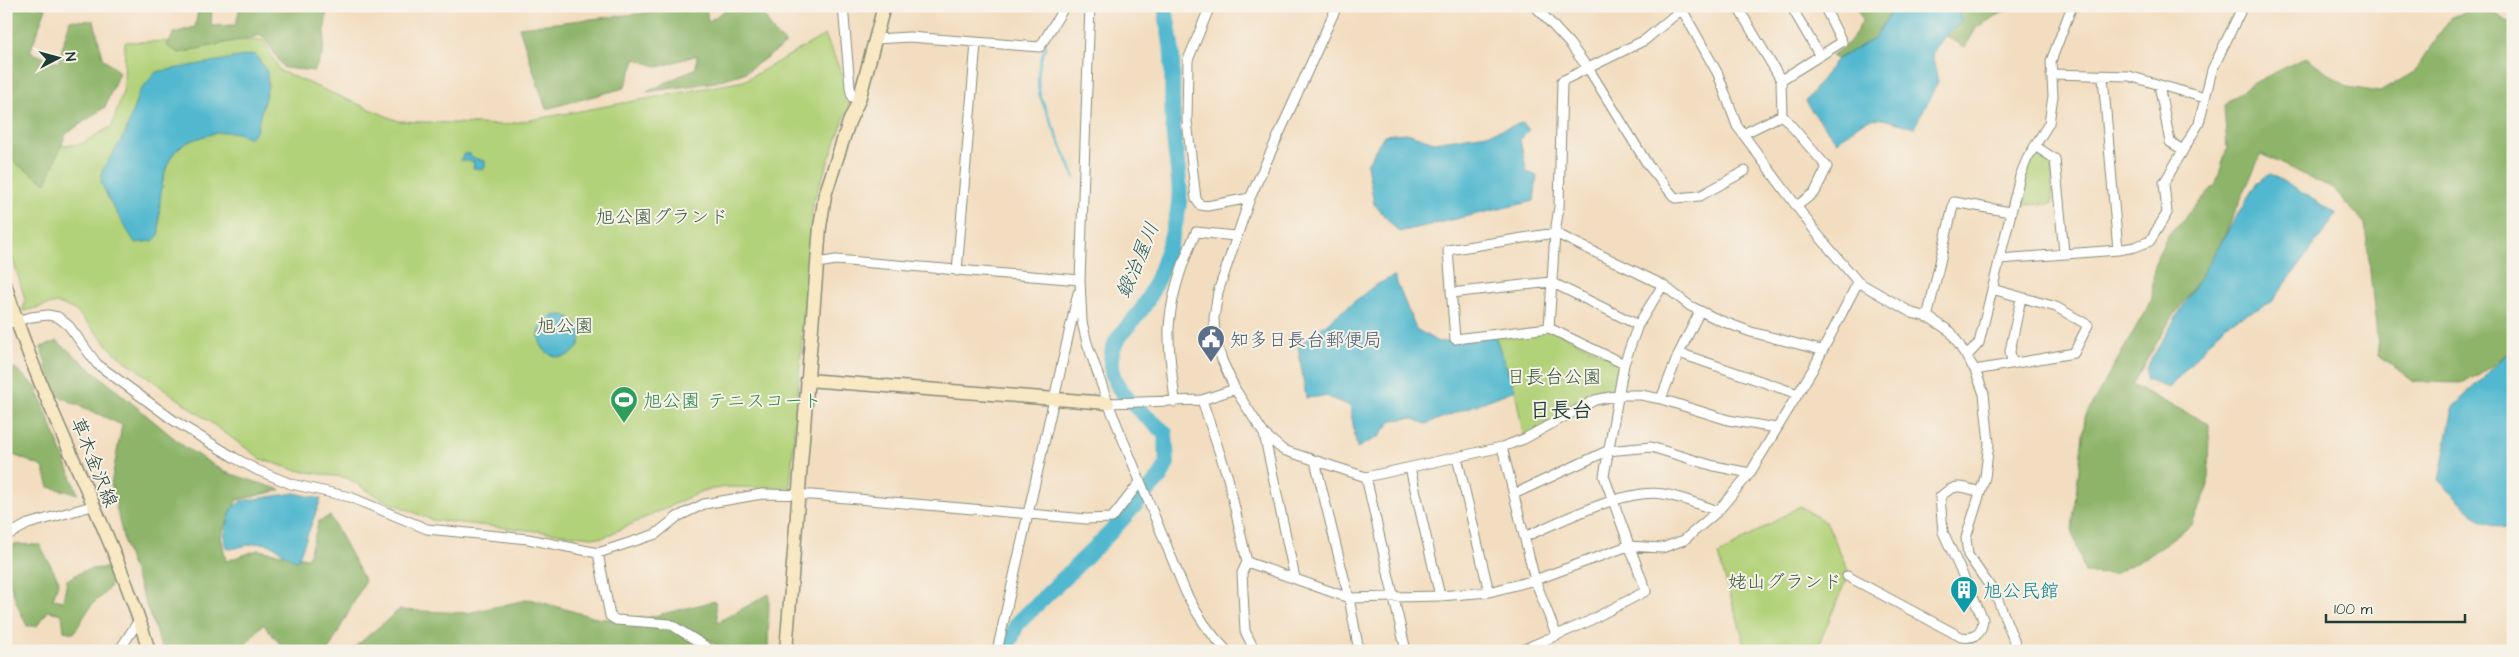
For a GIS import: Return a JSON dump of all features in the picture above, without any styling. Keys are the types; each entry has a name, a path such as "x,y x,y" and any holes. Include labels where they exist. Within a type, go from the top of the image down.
{"street":[{"path":"843,6 850,87 852,96 859,100"},
{"path":"786,651 817,263 825,195 849,122 859,100 884,6"},
{"path":"876,39 909,37 1040,47 1065,6"},
{"path":"1090,6 1080,280 1082,322 1087,343 1108,403 1198,616 1227,651"},
{"path":"1210,6 1188,60 1186,121 1196,199 1200,205 1207,206 1250,198"},
{"path":"1338,6 1250,198 1235,236 1218,292 1214,318 1215,339 1235,389 1264,434 1283,450 1315,462 1366,477 1502,447 1524,439 1595,400 1620,394 1641,395 1661,399 1728,420 1776,428"},
{"path":"1535,6 1569,43 1588,68 1648,165 1675,198 1700,196 1745,171"},
{"path":"1737,6 1781,80 1782,115 1827,166 1815,192 1797,206"},
{"path":"1791,6 1820,56"},
{"path":"1781,80 1842,42 1824,6"},
{"path":"1967,356 1979,343 2010,212 2023,167 2049,123 2052,111 2051,74 2054,50 2072,6"},
{"path":"2000,259 2135,248 2150,241 2160,228 2167,214 2164,183 2199,123 2212,70 2243,6"},
{"path":"1549,328 1555,233 1559,207 1562,81 1645,40 1681,8 1718,74 1737,126 1742,134 1858,282 1912,314 1928,318 1951,332 1967,356 1984,394 1989,443 1985,477 1966,538 1968,555 1996,595 2018,651"},
{"path":"957,271 976,43"},
{"path":"2051,74 2103,77 2129,76 2205,98"},
{"path":"2103,77 2118,250"},
{"path":"2159,85 2170,142 2183,150"},
{"path":"1742,134 1782,115"},
{"path":"2035,146 2055,159 2064,253"},
{"path":"1928,318 1954,202 2010,212"},
{"path":"1175,402 1169,329 1176,284 1184,259 1196,232 1235,236"},
{"path":"1624,364 1549,328 1455,339 1448,250 1555,233 1663,285 1700,311 1751,332 1822,350"},
{"path":"817,263 836,260 1080,280"},
{"path":"997,651 1080,280"},
{"path":"1451,293 1551,282 1638,325"},
{"path":"1247,562 1349,598 1440,596 1489,592 1535,580 1628,546 1662,548 1677,543 1689,536 1718,511 1750,473 1798,394 1858,282"},
{"path":"1520,651 1587,622 1646,591 1611,501 1604,476 1624,364 1638,325 1663,285"},
{"name":"草木金沢線","path":"6,286 11,322 62,430 139,620 149,651"},
{"path":"1974,370 2074,353 2088,325 2056,307 1992,289"},
{"path":"2012,363 2010,351 2020,298"},
{"path":"1661,399 1679,353 1700,311"},
{"path":"11,322 48,315 58,317 70,326 97,364 173,420 257,470 292,484 350,497 427,529 528,539 598,553 656,534 677,518 704,504 762,494 798,495 1086,519 1112,518 1140,482"},
{"path":"1679,353 1798,394"},
{"path":"807,380 1108,403 1202,400 1235,389"},
{"path":"1202,400 1228,478 1247,562 1242,572 1245,631 1255,651"},
{"path":"1264,434 1295,578"},
{"path":"1502,447 1535,580 1556,634"},
{"path":"1514,494 1607,451 1651,447 1714,466 1750,473"},
{"path":"1457,457 1489,592"},
{"path":"1315,462 1349,598 1358,651"},
{"path":"1410,468 1440,596"},
{"path":"1366,477 1406,651"},
{"path":"1847,576 1961,637 1970,638 1978,636 1982,629 1983,620 1943,532 1940,497 1949,488 1961,486 1980,492"},
{"path":"1524,537 1611,501 1637,494 1662,493 1718,511"},
{"path":"6,536 28,524 92,506"},
{"path":"598,553 610,616 616,620 670,624 713,651"},
{"path":"119,651 139,620"}],"green space":[{"path":"6,6 46,8 30,52 58,63 70,20 94,21 103,58 119,72 105,107 66,134 46,183 6,157"},
{"path":"199,6 212,6 211,26 236,25 240,6 327,6 323,54 314,71 284,68 262,35 179,53 167,46 174,33 195,27"},
{"path":"656,6 706,6 708,22 731,6 758,6 775,34 786,44 744,73 715,82 647,92 696,68 697,55 659,67 636,59 624,88 546,109 519,27 645,13"},
{"path":"1855,6 1890,6 1891,12 1874,39 1837,59 1831,56 1851,41 1863,20"},
{"path":"1957,6 2014,6 1977,27 1965,47 1945,36 1961,22"},
{"path":"2486,6 2513,24 2513,349 2491,367 2464,383 2414,382 2379,355 2365,224 2333,189 2261,154 2216,255 2166,327 2132,385 2209,424 2208,488 2192,524 2148,556 2114,574 2085,573 2072,529 2085,417 2152,299 2154,265 2167,236 2216,184 2227,148 2224,105 2252,84 2306,57 2348,87 2380,92 2414,72 2451,17"},
{"name":"旭公園","path":"825,35 852,97 813,203 790,488 727,487 702,491 602,538 432,520 382,499 347,478 295,470 261,459 116,354 75,310 56,303 23,311 25,299 6,236 6,150 81,144 112,126 124,88 125,42 263,40 280,71 398,121 503,125 744,81"},
{"path":"2036,156 2052,165 2052,204 2014,205 2026,169"},
{"name":"日長台公園","path":"1549,328 1624,364 1620,395 1595,400 1524,439 1515,390 1495,336"},
{"path":"57,341 186,448 225,472 281,490 237,500 221,536 226,561 258,550 308,558 319,521 330,516 365,581 328,651 286,651 263,624 240,651 203,651 200,645 189,651 163,651 126,550 111,484 122,425 54,394 41,347"},
{"path":"15,368 36,387 78,494 49,487 43,467 6,452 6,370"},
{"name":"姥山グランド","path":"1800,506 1827,523 1849,573 1816,651 1747,651 1718,555"},
{"path":"14,544 40,545 59,581 53,599 63,601 67,580 86,570 108,568 112,580 108,589 91,606 74,633 64,631 62,614 48,611 37,626 27,626 9,580 6,551"},
{"path":"769,594 768,651 724,651 708,639 701,651 350,651 399,610 468,613 530,599 600,619 646,618 715,601 718,622"}],"water":[{"path":"1890,6 1957,6 1961,22 1945,36 1932,54 1938,82 1914,128 1889,120 1872,119 1858,125 1837,142 1805,102 1837,59 1874,39 1891,12"},
{"path":"255,54 267,72 268,86 256,132 249,138 234,132 213,134 193,140 180,147 173,154 164,176 160,201 159,235 153,241 135,243 109,200 101,182 102,171 125,134 139,92 156,72"},
{"path":"1522,123 1529,129 1520,140 1527,172 1537,176 1534,201 1399,232 1374,204 1367,164 1384,135 1407,133 1434,142 1487,134"},
{"path":"464,154 470,154 474,158 485,161 485,167 483,169 473,168 474,162 460,160"},
{"path":"2271,174 2337,214 2272,302 2226,324 2169,388 2146,380 2146,368 2257,182"},
{"path":"1394,276 1416,329 1438,342 1495,336 1515,390 1426,424 1412,418 1392,420 1380,436 1357,448 1350,406 1326,396 1306,398 1298,346 1374,286"},
{"path":"556,315 564,315 575,321 581,336 575,351 564,357 556,357 545,351 539,340 539,332 545,321"},
{"path":"2513,348 2513,532 2482,522 2439,481 2453,407"},
{"path":"295,493 321,499 298,560 269,544 258,543 229,549 225,545 224,536 231,510 241,501"}],"waterway":[{"name":"鍛治屋川","path":"1006,651 1017,624 1109,534 1161,476 1167,463 1165,433 1132,404 1118,386 1113,377 1111,367 1111,357 1116,342 1142,309 1156,283 1178,208 1179,186 1174,138 1172,55 1165,6"},
{"path":"1046,46 1038,71 1040,96 1075,178"}],"place":[{"name":"知多日長台郵便局","path":"1211,363"},
{"name":"旭公園 テニスコート","path":"624,424"},
{"name":"旭公民館","path":"1964,614"}],"district":[{"name":"日長台","path":"1561,410"}],"park label":[{"name":"旭公園グランド","path":"662,216"}]}
